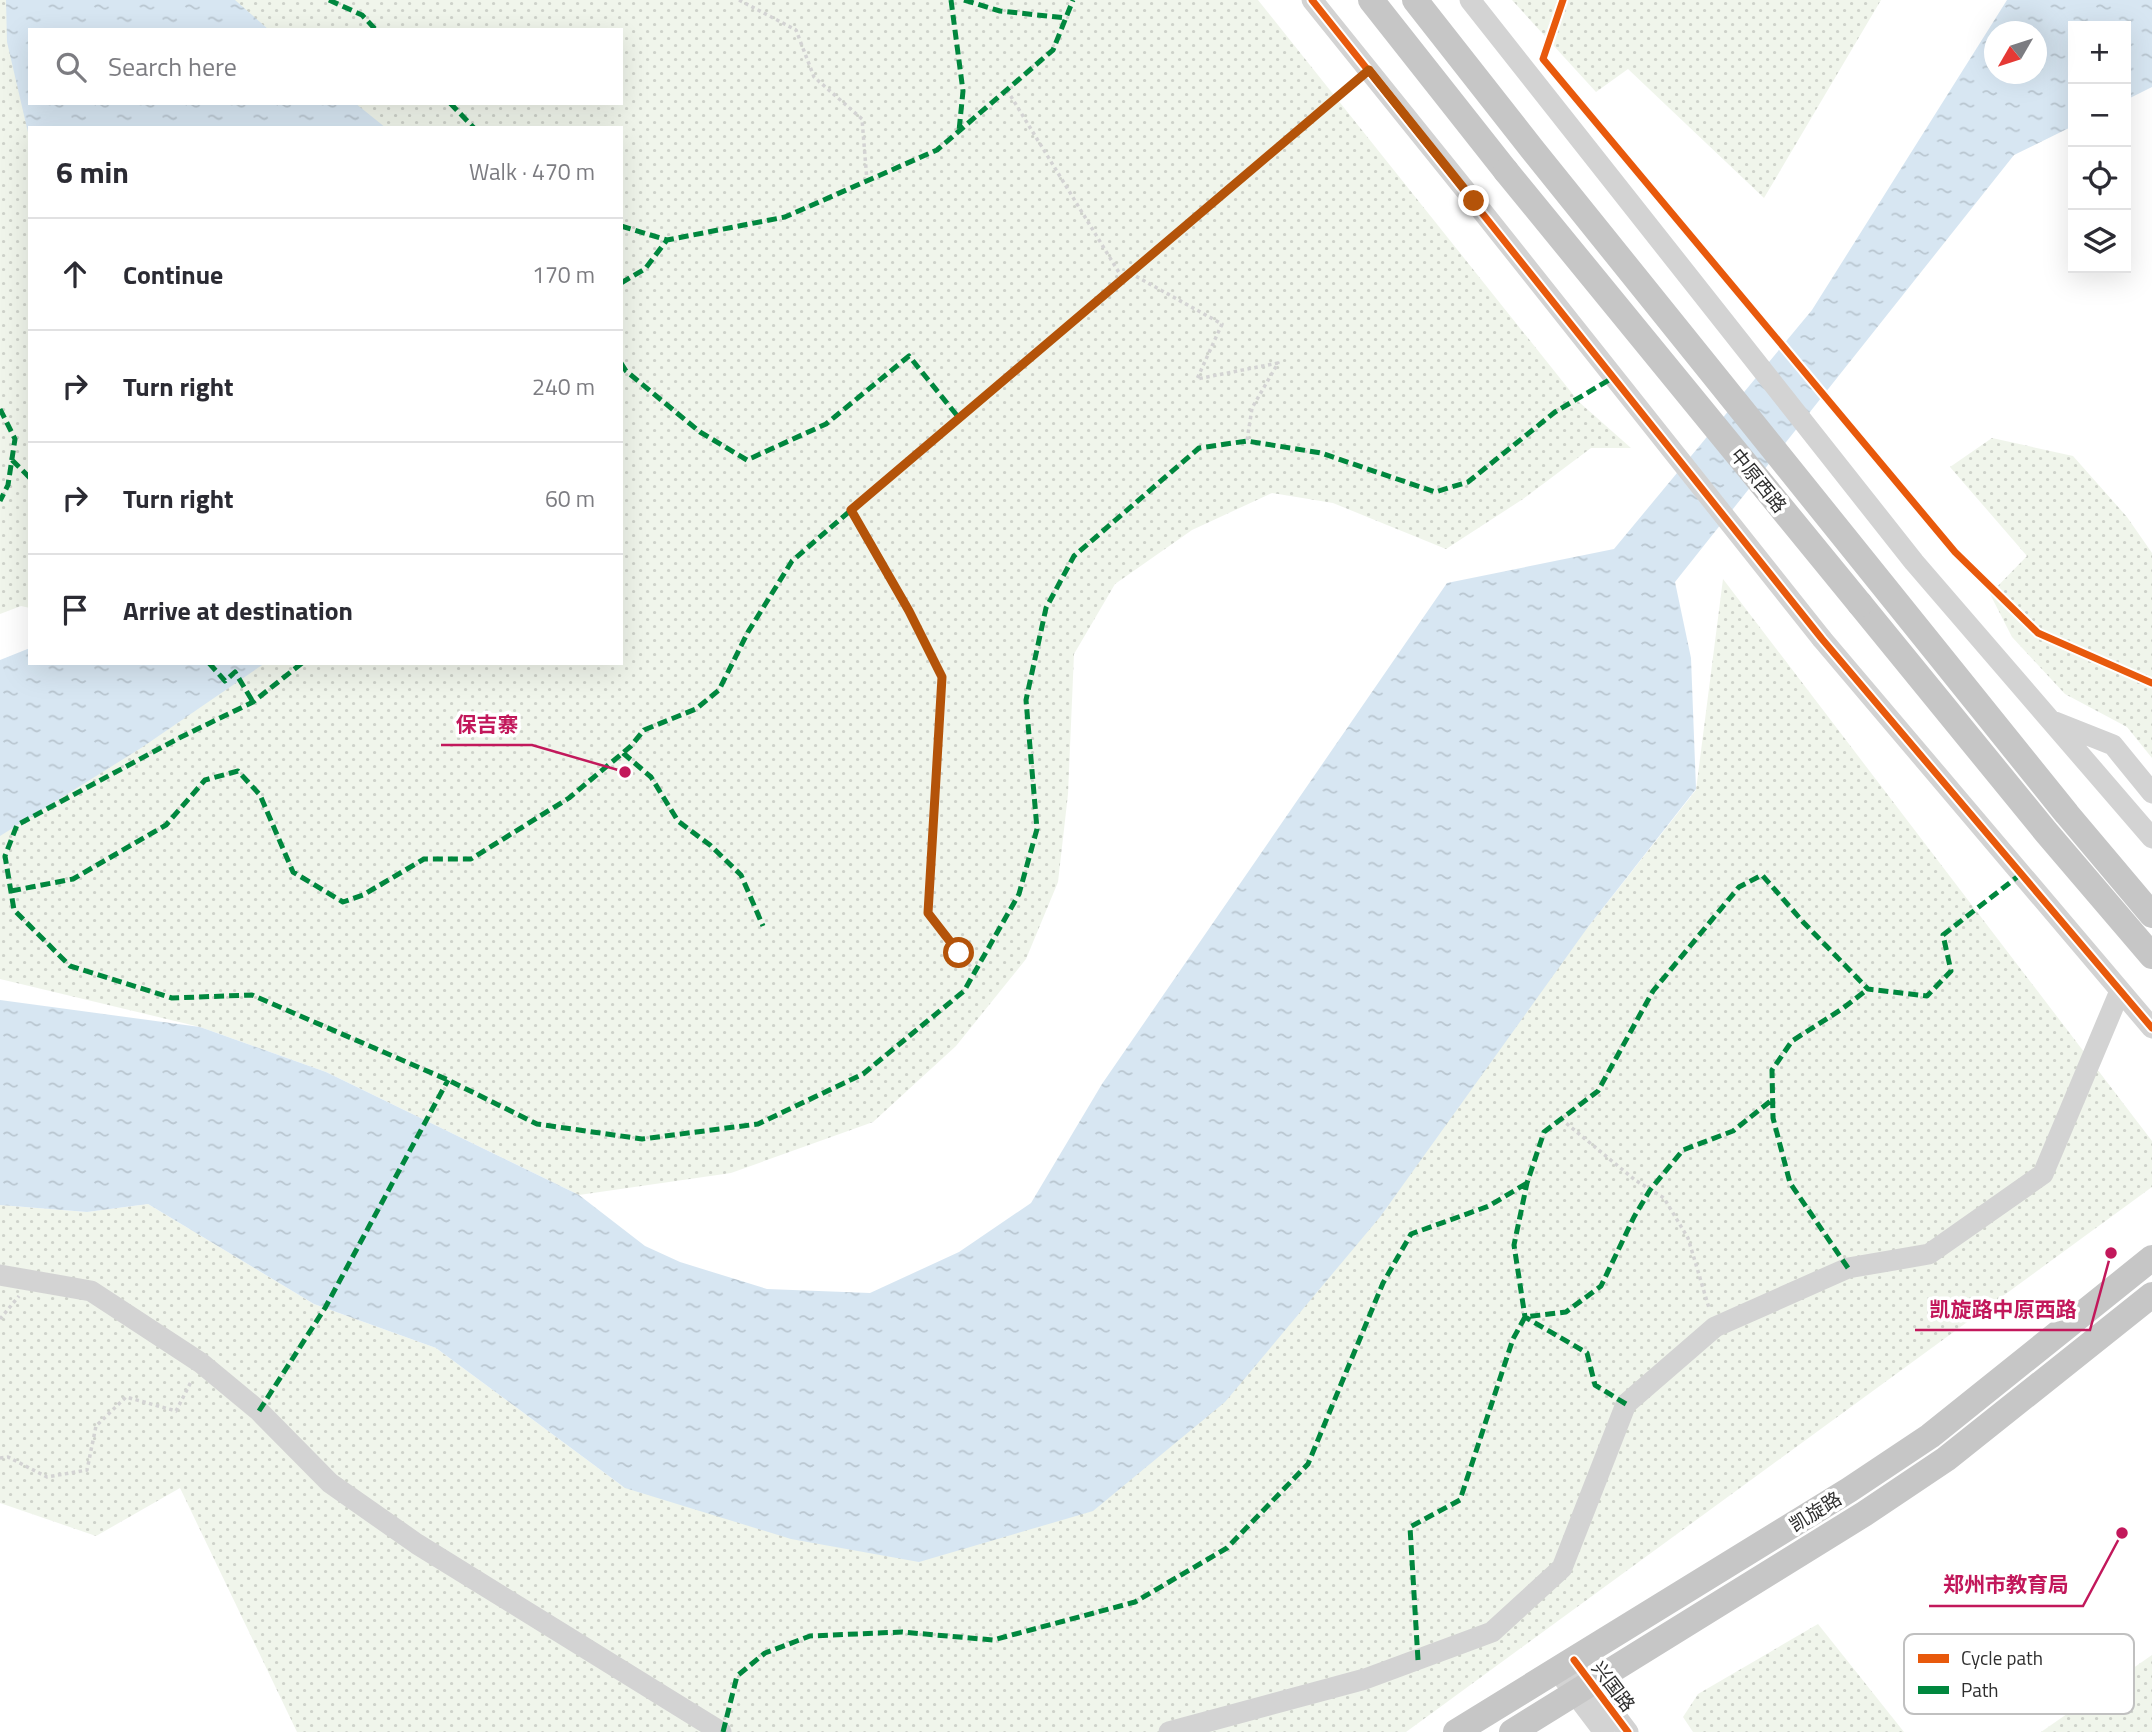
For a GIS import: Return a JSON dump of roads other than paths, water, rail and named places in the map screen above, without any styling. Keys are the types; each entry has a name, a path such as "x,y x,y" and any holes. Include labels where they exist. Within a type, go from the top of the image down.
{"main road":[{"name":"中原西路","path":"1371,0 1506,171 2046,832 2152,956"},
{"name":"中原西路","path":"1415,0 1883,586 2152,915"},
{"name":"凯旋路","path":"1456,1732 1849,1490 1930,1436 2147,1259"},
{"name":"凯旋路","path":"1512,1732 1864,1514 1946,1459 2152,1295"}],"street":[{"path":"1312,0 1822,639 2152,1028"},
{"path":"1470,0 1914,562 2152,838"},
{"path":"2051,720 2113,745 2152,793"},
{"path":"1169,1732 1365,1679 1492,1632 1562,1568 1626,1404 1715,1327 1849,1268 1929,1254 2043,1174 2120,990"},
{"path":"0,1275 91,1291 201,1363 259,1411 330,1483 417,1544 721,1732"},
{"name":"兴国路","path":"1566,1665 1583,1688 1628,1732"},
{"name":"兴国路","path":"1583,1688 1604,1732"}],"water":[{"path":"6,0 235,0 267,28 28,28 28,105 357,105 384,126 28,126 28,132 7,42"},
{"path":"2007,0 2152,0 2152,87 2131,98 2131,21 2068,21 2068,128 2014,155 1675,582 1691,658 1696,789 1588,927 1380,1217 1225,1402 1093,1511 919,1562 791,1539 625,1488 436,1348 314,1304 148,1204 87,1212 0,1205 0,1000 200,1027 326,1072 579,1195 645,1246 680,1262 767,1289 870,1293 959,1252 1031,1203 1102,1084 1447,583 1614,549 1812,310 1984,37 1984,84 2047,84 2047,21 1994,21"},
{"path":"28,649 28,665 262,665 141,748 0,836 0,660"}],"place":[{"name":"保吉寨","path":"625,772"},
{"name":"凯旋路中原西路","path":"2111,1253"},
{"name":"郑州市教育局","path":"2122,1533"}]}
